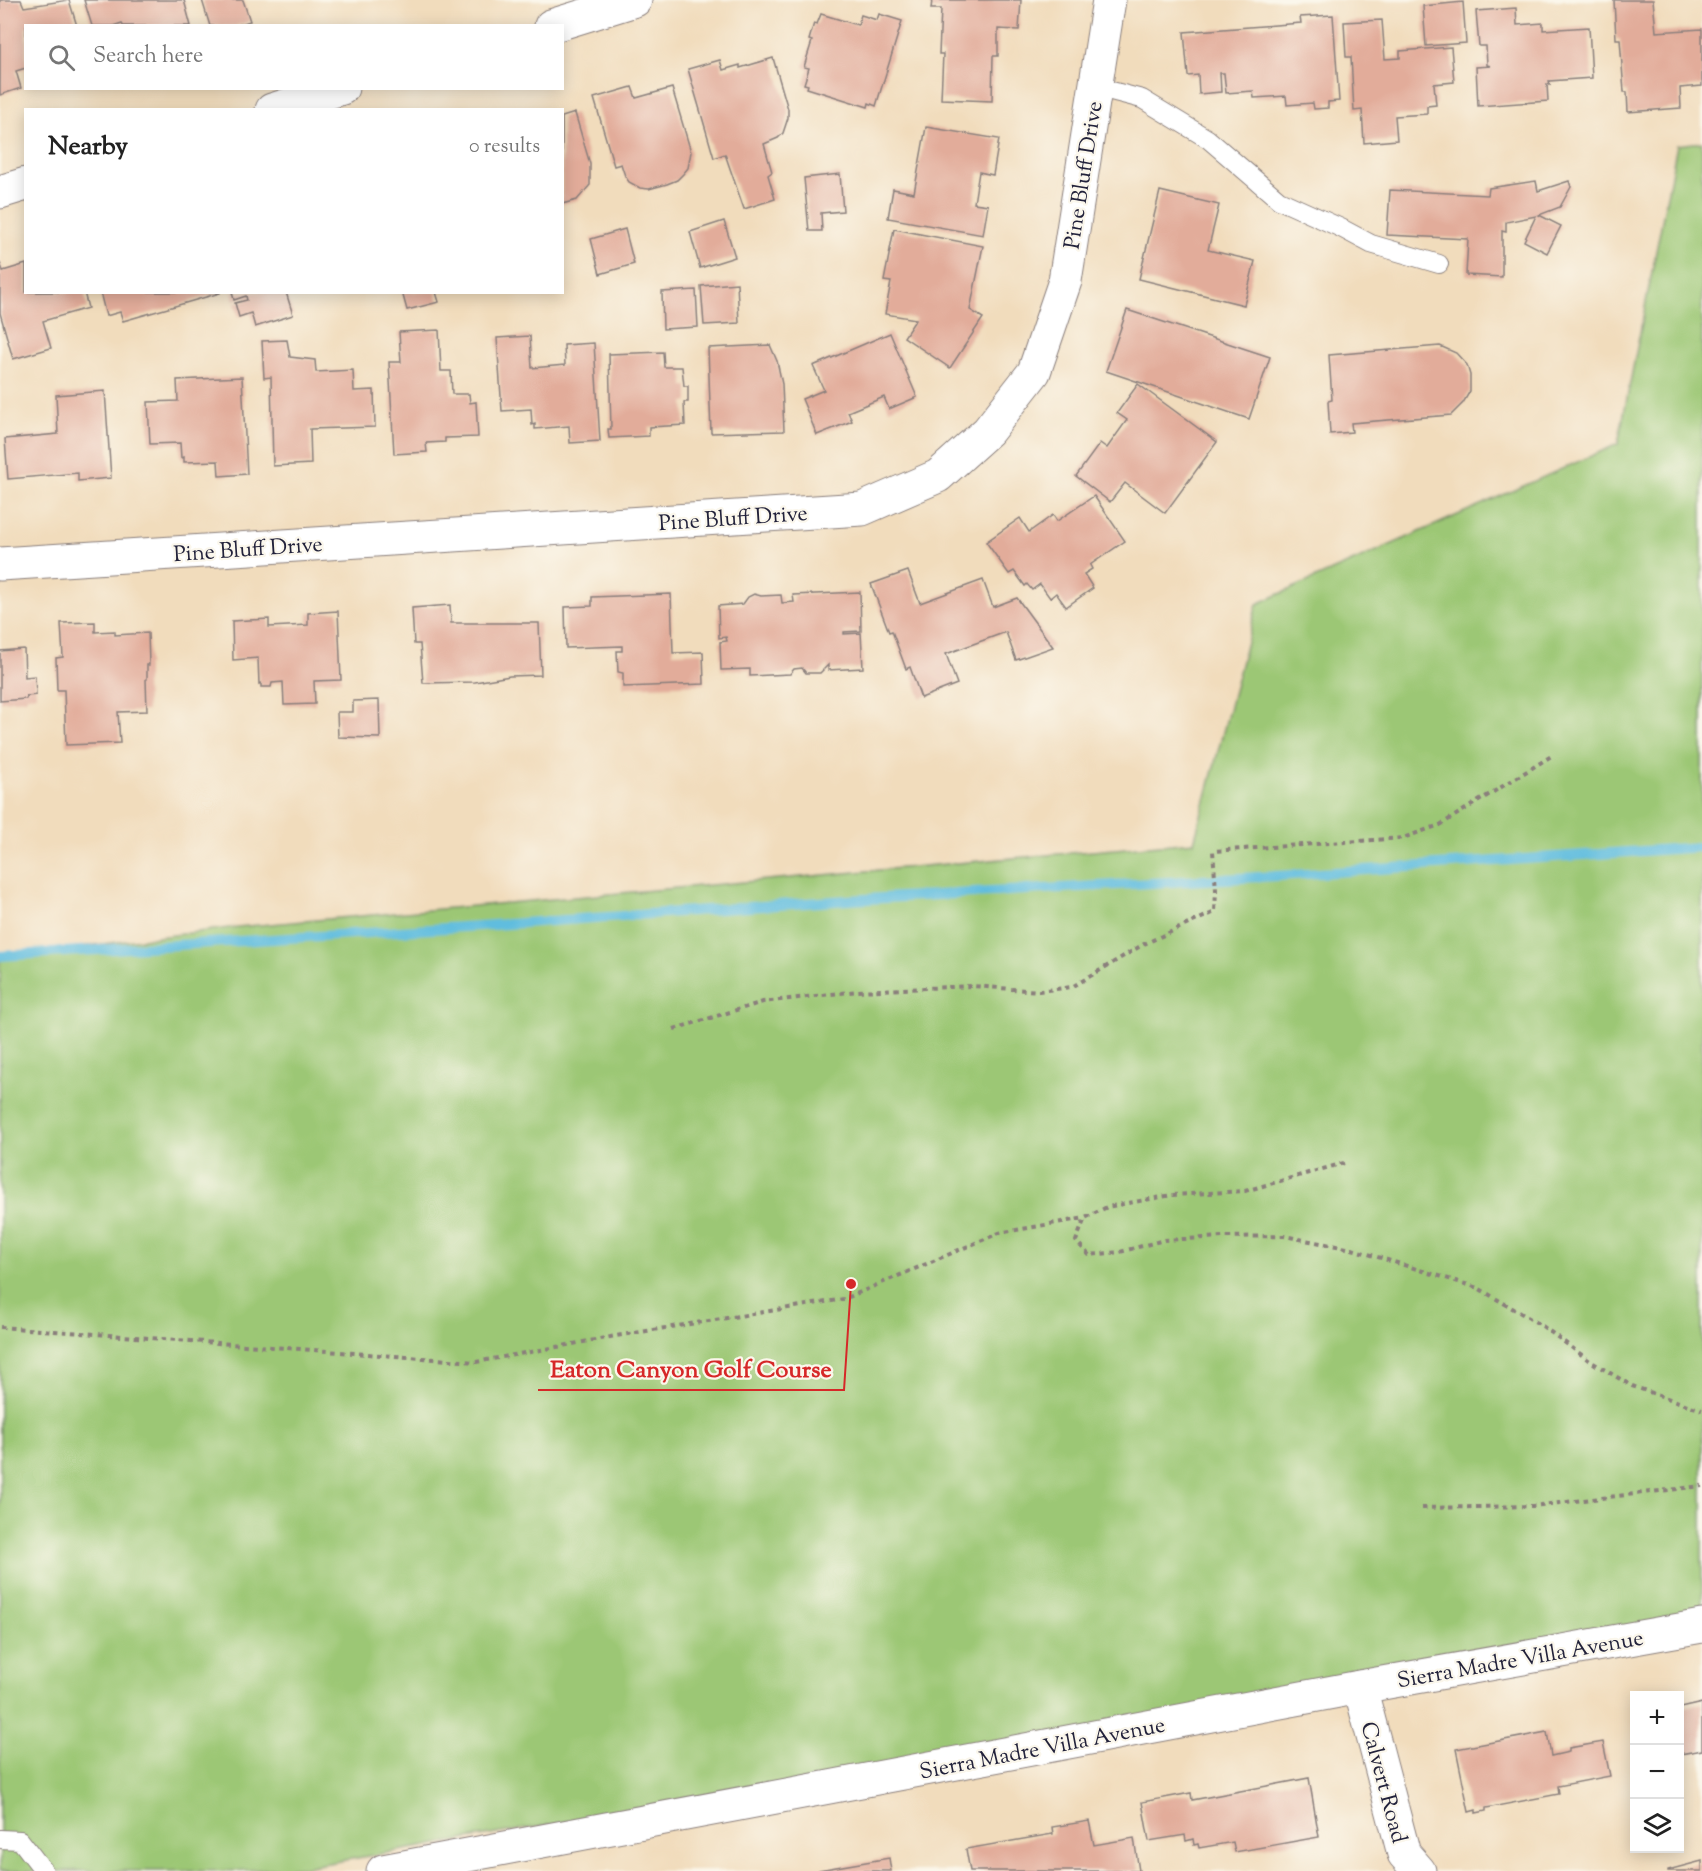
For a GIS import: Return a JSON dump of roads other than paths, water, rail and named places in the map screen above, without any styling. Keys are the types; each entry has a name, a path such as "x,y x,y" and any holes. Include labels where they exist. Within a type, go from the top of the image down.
{"street":[{"path":"557,24 635,0"},
{"name":"Pine Bluff Drive","path":"0,564 862,509 938,476 988,431 1034,372 1065,281 1109,0"},
{"path":"278,108 336,90"},
{"path":"0,192 24,185"},
{"name":"Sierra Madre Villa Avenue","path":"383,1871 1360,1687 1702,1626"},
{"name":"Calvert Road","path":"1360,1687 1404,1854 1419,1871"}],"lane":[{"path":"1096,87 1142,99 1208,139 1279,200 1371,244 1439,264"},
{"path":"0,1839 20,1840 44,1871"}],"waterway":[{"path":"0,956 1702,847"}],"place":[{"name":"Eaton Canyon Golf Course","path":"851,1284"}]}
